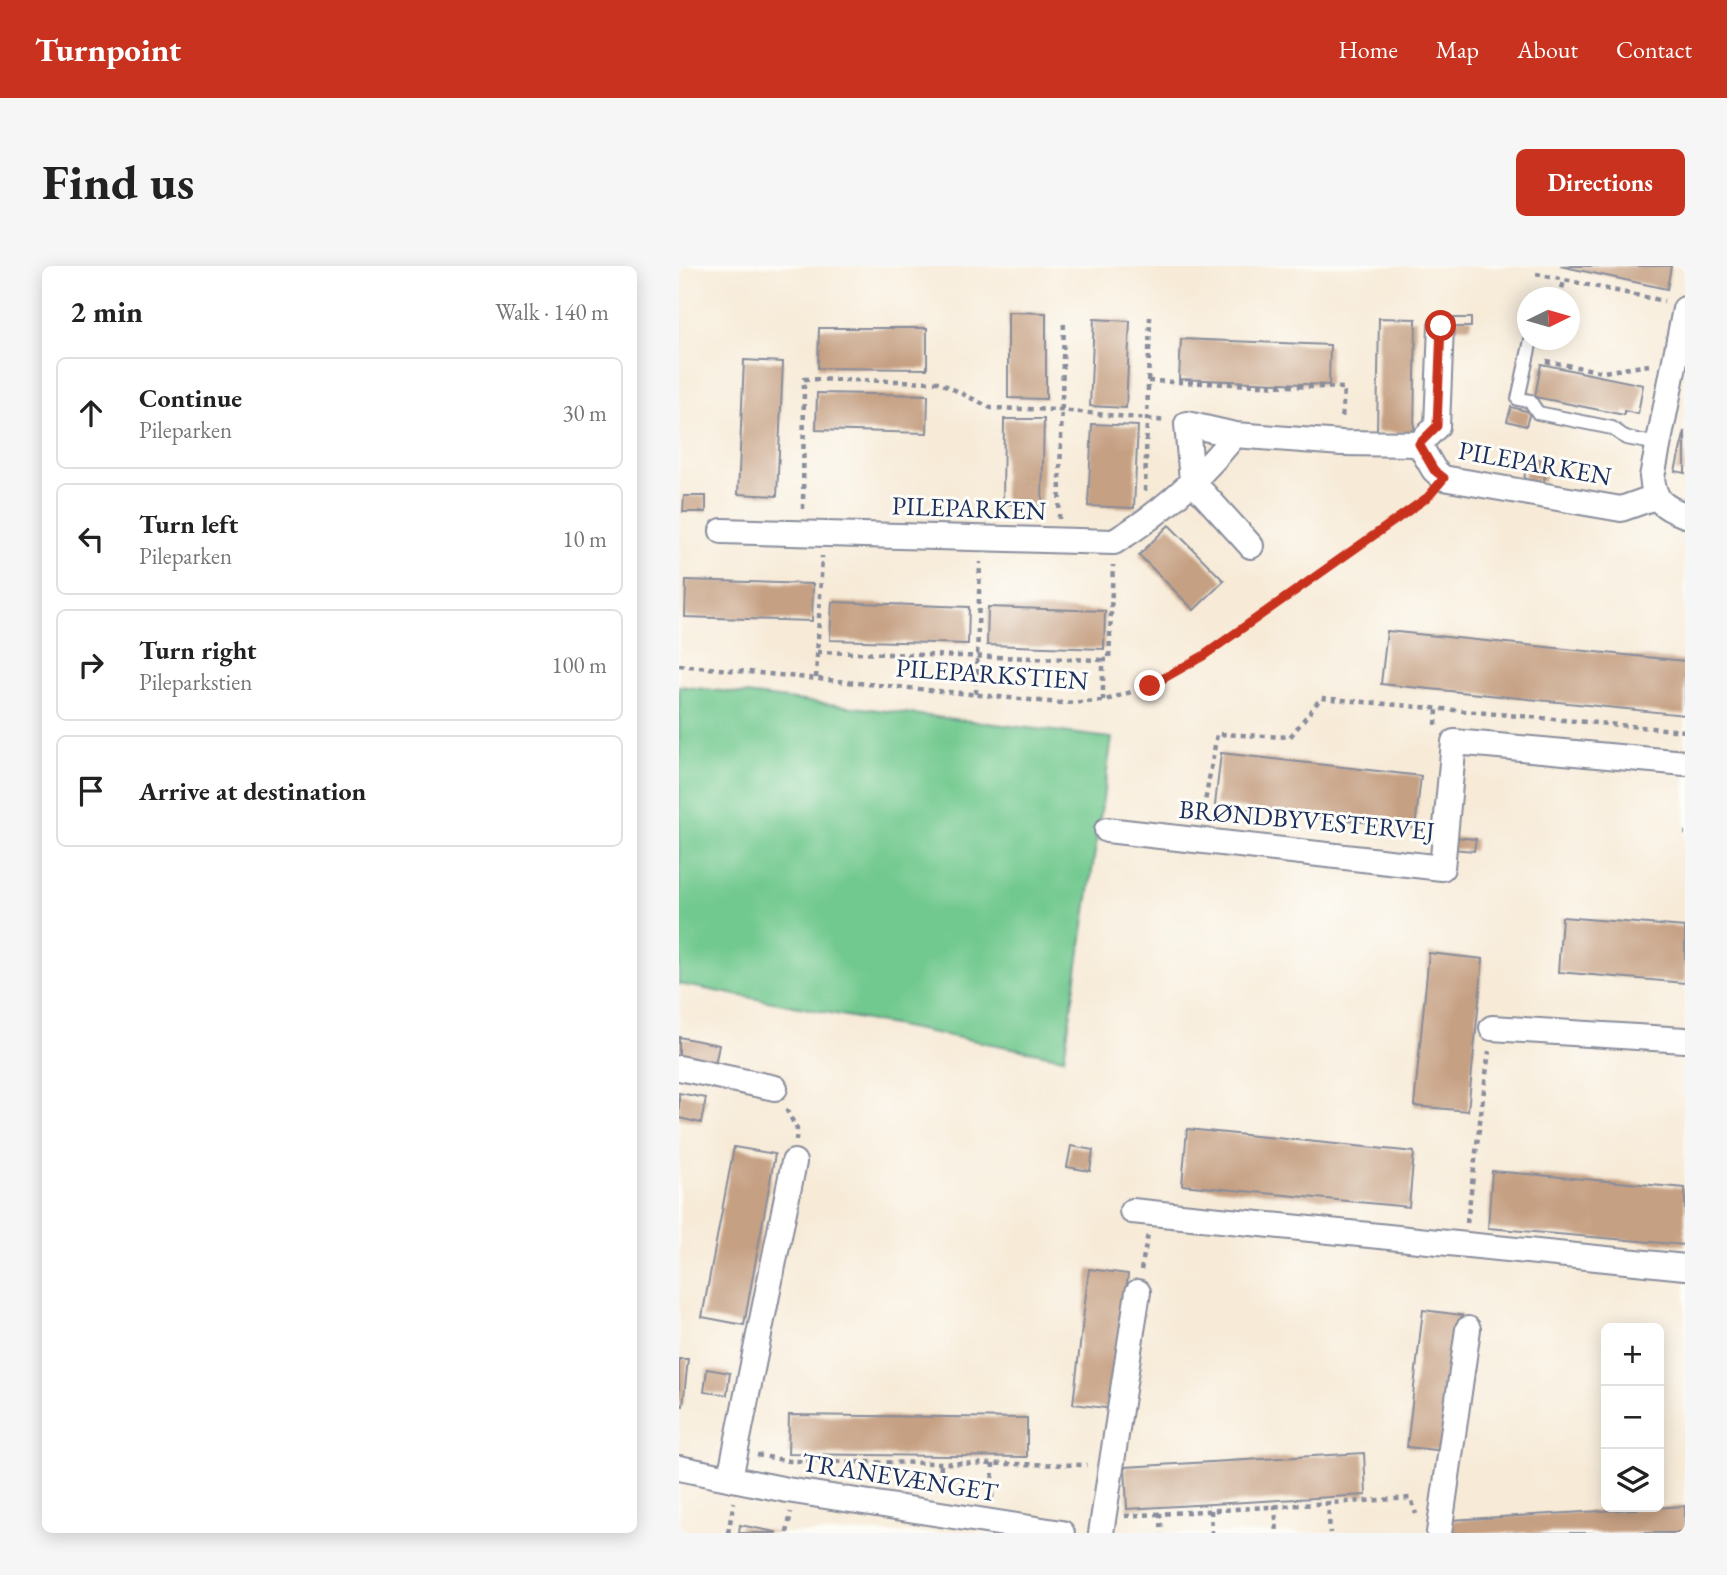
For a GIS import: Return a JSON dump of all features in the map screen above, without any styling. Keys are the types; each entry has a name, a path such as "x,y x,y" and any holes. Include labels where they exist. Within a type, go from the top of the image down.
{"street":[{"path":"1678,306 1673,367 1652,477 1655,498 1667,509 1685,515"},
{"name":"PILEPARKEN","path":"1441,326 1437,426 1419,444 1434,470 1444,478 1621,509 1655,498"},
{"path":"1251,546 1192,481 1187,424 1235,435 1342,443 1419,444"},
{"path":"1114,542 1145,524 1215,460 1235,435"},
{"name":"PILEPARKEN","path":"722,531 1114,542"},
{"name":"BRØNDBYVESTERVEJ","path":"1107,831 1442,868 1454,742 1685,763"},
{"path":"1492,1028 1685,1040"},
{"path":"679,1068 775,1088"},
{"path":"730,1478 794,1162"},
{"path":"1141,1212 1685,1267"},
{"path":"1102,1525 1138,1292"},
{"path":"1439,1532 1468,1329"},
{"name":"TRANEVÆNGET","path":"679,1468 1062,1533"}],"lane":[{"path":"1529,350 1518,398 1530,401 1538,413 1612,428 1626,438 1658,443"}],"path":[{"path":"1537,274 1678,306"},
{"path":"1562,287 1564,280"},
{"path":"1145,524 1150,317"},
{"path":"1059,541 1064,320"},
{"path":"1549,351 1546,363 1603,372 1650,365 1673,367"},
{"path":"816,678 813,534 804,379 939,382 991,408 1147,418 1187,424"},
{"path":"1148,381 1343,388 1342,443"},
{"name":"PILEPARKSTIEN","path":"679,665 1059,704 1103,701 1150,686 1203,656 1428,497 1444,478"},
{"path":"976,694 980,539"},
{"path":"817,652 1109,660 1114,542"},
{"path":"1103,660 1103,701"},
{"path":"1199,841 1217,734 1290,737 1321,698 1685,731"},
{"path":"1467,1245 1492,1028"},
{"path":"775,1088 797,1129 794,1162"},
{"path":"1138,1292 1141,1212"},
{"path":"735,1451 789,1461 1111,1466"},
{"path":"991,1522 993,1464"},
{"path":"1102,1525 1160,1513 1411,1498 1421,1527 1439,1532"},
{"path":"1328,1501 1330,1533"},
{"path":"1275,1505 1277,1533"},
{"path":"1211,1510 1212,1533"},
{"path":"1160,1513 1162,1533"}],"green space":[{"path":"679,686 1112,738 1064,1058 679,984"}],"building":[{"path":"1560,266 1671,266 1667,289"},
{"path":"1008,312 1046,313 1046,399 1008,398"},
{"path":"1379,318 1416,319 1414,433 1377,432"},
{"path":"1454,318 1471,318 1471,327 1454,327"},
{"path":"1094,319 1130,321 1126,408 1090,406"},
{"path":"819,328 927,328 927,369 818,368"},
{"path":"1181,339 1330,345 1329,385 1179,379"},
{"path":"744,360 783,362 777,496 738,494"},
{"path":"1541,364 1643,385 1638,414 1624,411 1624,415 1535,397"},
{"path":"817,393 928,395 927,433 816,430"},
{"path":"1511,407 1530,412 1526,426 1507,421"},
{"path":"1004,419 1044,419 1042,505 1003,504"},
{"path":"1092,424 1138,426 1134,508 1088,506"},
{"path":"1685,431 1685,473 1675,471"},
{"path":"1528,457 1547,461 1544,482 1524,479"},
{"path":"684,496 706,496 706,512 683,512"},
{"path":"1169,525 1224,581 1194,610 1139,555"},
{"path":"686,580 813,584 812,621 685,617"},
{"path":"832,602 969,607 968,644 830,640"},
{"path":"988,607 1105,611 1104,649 987,645"},
{"path":"1387,631 1685,661 1685,715 1381,684"},
{"path":"1221,753 1421,776 1415,828 1215,805"},
{"path":"1453,837 1476,839 1474,851 1452,849"},
{"path":"1562,917 1685,927 1685,983 1558,972"},
{"path":"1429,953 1483,959 1468,1111 1414,1106"},
{"path":"679,1037 719,1045 714,1070 679,1063"},
{"path":"679,1093 706,1098 701,1123 679,1118"},
{"path":"1187,1129 1414,1152 1409,1207 1182,1185"},
{"path":"1071,1146 1093,1150 1090,1171 1067,1167"},
{"path":"734,1147 775,1154 744,1325 702,1317"},
{"path":"1492,1171 1685,1188 1685,1245 1488,1228"},
{"path":"1089,1269 1128,1274 1112,1409 1073,1404"},
{"path":"1423,1310 1462,1315 1446,1451 1407,1447"},
{"path":"679,1359 688,1359 683,1406 679,1405"},
{"path":"707,1369 730,1373 727,1395 704,1392"},
{"path":"789,1415 1027,1418 1027,1457 788,1454"},
{"path":"1364,1453 1366,1495 1127,1509 1125,1467"},
{"path":"1685,1506 1685,1533 1452,1533 1451,1520 1601,1511 1664,1512 1664,1507"},
{"path":"740,1525 776,1532 776,1533 739,1533"}],"route":[{"path":"1150,686 1203,656 1428,497 1444,478 1434,470 1419,444 1437,426 1441,326"}]}
